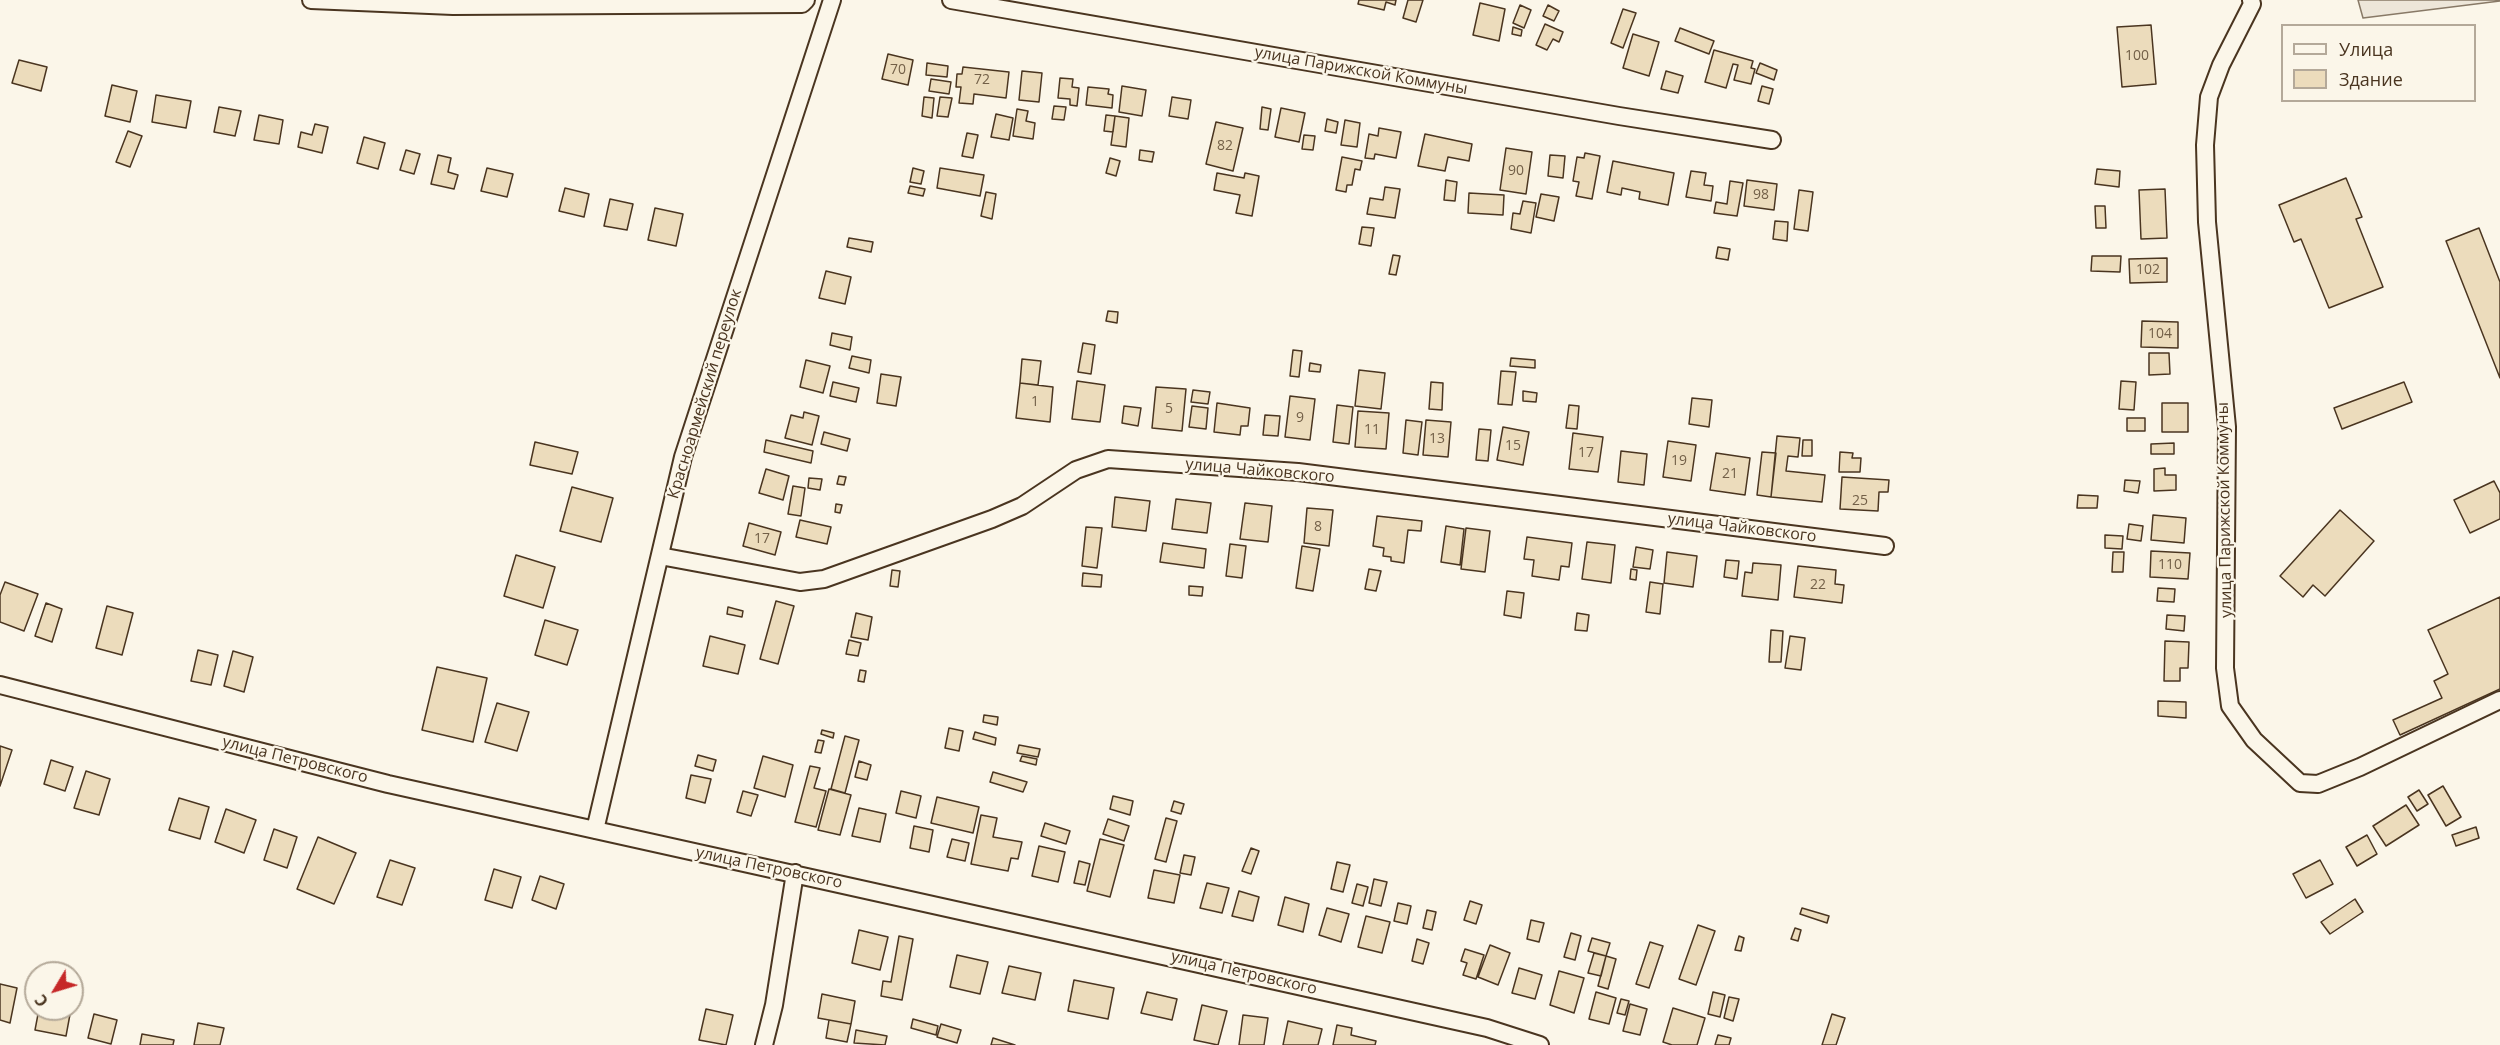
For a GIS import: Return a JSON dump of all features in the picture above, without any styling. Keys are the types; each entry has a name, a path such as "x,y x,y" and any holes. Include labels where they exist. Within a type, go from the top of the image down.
{"street":[{"path":"311,0 453,6 802,4 806,0"},
{"name":"Красноармейский переулок","path":"595,830 683,457 832,0"},
{"name":"улица Парижской Коммуны","path":"951,0 1619,116 1772,140"},
{"name":"улица Парижской Коммуны","path":"2251,0 2252,4 2221,66 2209,97 2205,145 2207,222 2227,427 2225,668 2230,706 2254,741 2281,767 2300,783 2318,784 2360,767 2500,700"},
{"name":"улица Чайковского","path":"660,556 800,582 824,579 992,519 1022,506 1076,470 1108,459 1298,472 1885,546"},
{"name":"улица Петровского","path":"0,686 388,784 1487,1028 1540,1045"},
{"path":"764,1045 774,1005 795,873"}],"shaded area":[{"path":"2358,0 2500,0 2500,1 2363,18"}],"building":[{"path":"1359,0 1396,0 1395,5 1386,2 1384,10 1358,4"},
{"path":"1408,0 1423,0 1416,22 1403,18"},
{"path":"1480,3 1505,9 1499,41 1473,35"},
{"path":"1520,5 1531,10 1524,28 1513,23"},
{"path":"1548,5 1559,11 1554,21 1543,16"},
{"path":"1623,9 1636,13 1623,48 1611,43"},
{"path":"1545,24 1563,32 1559,42 1553,39 1547,50 1536,45"},
{"path":"2151,25 2156,84 2122,87 2117,27"},
{"path":"1513,27 1522,30 1521,36 1512,34"},
{"path":"1680,28 1714,41 1709,54 1675,41"},
{"path":"1633,34 1659,42 1649,76 1623,68"},
{"path":"1714,50 1753,61 1751,68 1755,69 1751,84 1734,80 1738,65 1733,64 1726,88 1705,82"},
{"path":"888,54 913,60 908,85 882,79"},
{"path":"19,60 47,67 41,91 12,83"},
{"path":"927,63 948,66 947,77 926,75"},
{"path":"1760,63 1777,70 1774,80 1756,73"},
{"path":"963,67 1009,72 1006,98 974,94 973,104 959,103 961,87 956,87 957,74 962,74"},
{"path":"1022,71 1042,73 1039,102 1019,100"},
{"path":"1666,71 1683,76 1678,93 1661,89"},
{"path":"1060,78 1073,79 1072,87 1079,88 1077,106 1070,105 1070,99 1058,98"},
{"path":"931,79 951,82 949,94 929,91"},
{"path":"112,85 137,91 130,122 105,116"},
{"path":"1122,86 1146,90 1142,116 1119,112"},
{"path":"1762,86 1773,89 1769,104 1758,101"},
{"path":"1088,87 1109,89 1108,94 1113,95 1112,108 1086,105"},
{"path":"156,95 191,101 186,128 152,122"},
{"path":"924,97 934,98 932,118 922,116"},
{"path":"940,97 952,98 948,117 937,116"},
{"path":"1172,97 1191,100 1188,119 1169,116"},
{"path":"1054,106 1066,107 1064,120 1052,119"},
{"path":"219,107 241,111 235,136 214,132"},
{"path":"1262,107 1271,109 1268,130 1260,129"},
{"path":"1281,108 1305,113 1299,142 1275,137"},
{"path":"1017,109 1028,111 1026,121 1035,123 1033,139 1013,136"},
{"path":"996,114 1013,118 1009,140 991,137"},
{"path":"259,115 283,120 279,144 254,140"},
{"path":"1106,115 1115,116 1113,132 1104,131"},
{"path":"1115,116 1129,118 1126,147 1111,145"},
{"path":"1327,119 1338,122 1336,133 1325,131"},
{"path":"1345,120 1360,123 1357,147 1341,145"},
{"path":"1216,122 1243,128 1233,171 1206,164"},
{"path":"315,124 328,127 322,153 298,147 301,132 312,135"},
{"path":"1379,128 1401,132 1396,158 1375,154 1374,159 1365,158 1369,134 1378,136"},
{"path":"128,131 142,136 130,167 116,162"},
{"path":"967,133 978,135 973,158 962,156"},
{"path":"1425,134 1472,144 1469,161 1448,157 1445,171 1418,166"},
{"path":"1304,135 1315,136 1313,150 1302,149"},
{"path":"364,137 385,143 378,169 357,163"},
{"path":"1506,148 1532,152 1526,194 1500,190"},
{"path":"406,150 420,154 414,174 400,170"},
{"path":"1140,150 1154,152 1152,162 1139,160"},
{"path":"1585,153 1600,156 1592,199 1576,196 1579,182 1573,181 1577,157 1584,158"},
{"path":"438,155 451,158 448,172 458,175 454,189 431,184"},
{"path":"1550,155 1565,156 1563,178 1548,176"},
{"path":"1342,157 1362,161 1360,170 1355,169 1352,185 1347,185 1346,192 1336,190"},
{"path":"1110,158 1120,161 1116,176 1106,173"},
{"path":"1613,161 1674,173 1668,205 1639,199 1640,192 1622,188 1621,195 1607,192"},
{"path":"487,168 513,174 507,197 481,191"},
{"path":"913,168 924,171 921,184 910,182"},
{"path":"940,168 984,175 980,196 937,188"},
{"path":"2097,169 2120,171 2119,187 2095,184"},
{"path":"1691,171 1706,173 1704,185 1713,186 1711,201 1686,197"},
{"path":"1217,173 1244,178 1245,173 1259,176 1252,216 1236,213 1240,195 1214,190"},
{"path":"2346,178 2362,217 2356,219 2383,287 2329,308 2301,239 2294,242 2279,205"},
{"path":"1446,180 1457,182 1455,201 1444,200"},
{"path":"1747,180 1777,184 1774,210 1744,206"},
{"path":"1730,181 1743,183 1737,216 1714,213 1716,202 1727,204"},
{"path":"910,186 925,189 923,196 908,193"},
{"path":"1385,187 1400,189 1395,218 1367,214 1370,198 1383,200"},
{"path":"565,188 589,194 584,217 559,211"},
{"path":"2165,189 2167,238 2141,239 2139,190"},
{"path":"1799,190 1813,192 1808,231 1794,229"},
{"path":"986,192 996,194 992,219 981,216"},
{"path":"1469,193 1504,195 1503,215 1468,213"},
{"path":"1541,194 1559,197 1554,221 1536,217"},
{"path":"610,199 633,204 627,230 604,226"},
{"path":"1523,201 1536,203 1531,233 1511,229 1513,213 1520,214"},
{"path":"2095,206 2105,206 2106,228 2096,228"},
{"path":"655,208 683,214 676,246 648,240"},
{"path":"1775,221 1788,222 1787,241 1773,239"},
{"path":"1362,227 1374,228 1371,246 1359,244"},
{"path":"2479,228 2500,282 2500,378 2446,241"},
{"path":"849,238 873,242 871,252 847,247"},
{"path":"1718,247 1730,249 1728,260 1716,258"},
{"path":"1393,255 1400,256 1396,275 1389,274"},
{"path":"2092,256 2121,256 2120,272 2091,271"},
{"path":"2167,258 2167,282 2130,283 2129,259"},
{"path":"826,271 851,277 845,304 819,298"},
{"path":"1108,311 1118,312 1117,323 1106,321"},
{"path":"2142,321 2178,322 2178,348 2141,347"},
{"path":"832,333 852,337 850,350 830,345"},
{"path":"1083,343 1095,345 1091,374 1078,372"},
{"path":"1293,350 1302,351 1299,377 1290,376"},
{"path":"2149,353 2169,353 2170,374 2149,375"},
{"path":"852,356 871,360 869,373 849,368"},
{"path":"1511,358 1535,360 1535,368 1510,366"},
{"path":"1022,359 1041,361 1038,385 1020,383"},
{"path":"806,360 830,366 823,393 800,387"},
{"path":"1310,363 1321,365 1320,372 1309,371"},
{"path":"1359,370 1385,373 1381,409 1355,406"},
{"path":"1501,371 1516,372 1512,405 1498,404"},
{"path":"881,374 901,377 896,406 877,403"},
{"path":"1077,381 1105,385 1100,422 1072,419"},
{"path":"2121,381 2136,382 2134,410 2119,409"},
{"path":"833,382 859,388 856,402 830,396"},
{"path":"1431,382 1443,383 1442,410 1429,409"},
{"path":"2404,382 2412,402 2342,429 2334,408"},
{"path":"1020,383 1053,387 1050,422 1016,418"},
{"path":"1156,387 1186,389 1182,431 1152,428"},
{"path":"1193,390 1210,392 1208,404 1191,402"},
{"path":"1523,391 1537,393 1536,402 1523,401"},
{"path":"1290,396 1315,399 1310,440 1285,437"},
{"path":"1692,398 1712,400 1709,427 1689,424"},
{"path":"1217,403 1250,408 1248,426 1241,426 1240,435 1214,432"},
{"path":"2162,403 2188,403 2188,432 2162,432"},
{"path":"1337,405 1353,407 1349,444 1333,442"},
{"path":"1569,405 1579,406 1577,429 1566,428"},
{"path":"1124,406 1141,408 1138,426 1122,423"},
{"path":"1192,406 1208,408 1206,429 1189,427"},
{"path":"1358,411 1389,413 1386,449 1355,447"},
{"path":"804,412 819,416 812,445 785,438 791,415 803,418"},
{"path":"1265,415 1280,416 1278,436 1263,435"},
{"path":"2127,418 2145,418 2145,431 2127,431"},
{"path":"1406,420 1422,422 1418,455 1403,453"},
{"path":"1426,420 1451,422 1448,457 1423,455"},
{"path":"1503,427 1529,432 1523,465 1497,460"},
{"path":"1479,429 1491,430 1488,461 1476,460"},
{"path":"824,432 850,439 847,451 821,444"},
{"path":"1573,433 1603,437 1598,472 1569,469"},
{"path":"1777,436 1800,438 1798,457 1788,456 1786,471 1825,475 1822,502 1771,497"},
{"path":"766,440 813,451 811,463 764,452"},
{"path":"1803,440 1812,440 1812,456 1802,456"},
{"path":"1668,441 1696,445 1691,481 1663,477"},
{"path":"535,442 578,452 572,474 530,465"},
{"path":"2174,443 2174,454 2151,454 2151,444"},
{"path":"1621,451 1647,454 1644,485 1618,482"},
{"path":"1762,452 1776,453 1771,497 1757,495"},
{"path":"1840,452 1853,453 1852,458 1861,458 1860,472 1839,472"},
{"path":"1716,453 1750,458 1745,495 1710,490"},
{"path":"2165,468 2165,475 2176,475 2176,490 2154,491 2154,469"},
{"path":"766,469 789,476 783,500 759,493"},
{"path":"839,476 846,477 844,485 837,484"},
{"path":"1842,477 1889,480 1888,492 1879,492 1878,511 1840,509"},
{"path":"809,478 822,479 820,490 808,488"},
{"path":"2125,480 2140,481 2138,493 2124,491"},
{"path":"2494,481 2500,493 2500,519 2470,533 2454,500"},
{"path":"793,486 805,488 801,516 788,514"},
{"path":"572,487 613,498 601,542 560,531"},
{"path":"2078,495 2098,496 2097,508 2077,508"},
{"path":"1115,497 1150,501 1146,531 1112,527"},
{"path":"1176,499 1211,503 1207,533 1172,529"},
{"path":"1245,503 1272,506 1268,542 1240,539"},
{"path":"836,504 842,505 840,513 835,512"},
{"path":"1307,508 1333,510 1329,546 1304,543"},
{"path":"2340,510 2374,541 2325,596 2313,585 2303,597 2280,576"},
{"path":"2153,515 2186,518 2184,543 2151,540"},
{"path":"1377,516 1422,521 1421,531 1408,530 1404,563 1391,561 1391,557 1383,556 1384,548 1373,546"},
{"path":"800,520 831,527 827,544 796,537"},
{"path":"749,523 781,532 775,555 743,546"},
{"path":"2129,524 2143,526 2141,541 2127,539"},
{"path":"1446,526 1464,529 1460,565 1441,562"},
{"path":"1086,527 1102,528 1097,568 1082,566"},
{"path":"1466,528 1490,531 1485,572 1461,569"},
{"path":"2105,535 2123,536 2122,549 2105,548"},
{"path":"1527,537 1572,543 1569,567 1561,566 1559,580 1532,576 1534,560 1524,559"},
{"path":"1587,542 1615,545 1611,583 1582,579"},
{"path":"1163,543 1206,549 1204,568 1160,562"},
{"path":"1230,544 1246,546 1242,578 1226,576"},
{"path":"1302,546 1320,549 1313,591 1296,588"},
{"path":"1636,547 1653,550 1650,569 1633,567"},
{"path":"2151,551 2190,553 2188,579 2150,577"},
{"path":"1667,552 1697,556 1693,587 1664,583"},
{"path":"2113,552 2124,552 2123,572 2112,572"},
{"path":"516,555 555,567 543,608 504,596"},
{"path":"1726,560 1739,561 1737,579 1724,577"},
{"path":"1753,563 1781,565 1778,600 1742,596 1745,572 1752,573"},
{"path":"1798,566 1836,570 1835,584 1844,585 1842,603 1794,597"},
{"path":"1369,569 1381,571 1376,591 1365,589"},
{"path":"1631,569 1637,570 1636,580 1630,579"},
{"path":"892,570 900,571 898,587 890,586"},
{"path":"1083,573 1102,575 1101,587 1082,586"},
{"path":"5,582 38,594 24,631 0,622 0,595"},
{"path":"1650,582 1663,584 1660,614 1646,612"},
{"path":"1189,586 1203,587 1202,596 1189,595"},
{"path":"2158,588 2175,589 2174,602 2157,601"},
{"path":"1507,591 1524,593 1521,618 1504,615"},
{"path":"2500,597 2500,689 2400,735 2393,720 2442,698 2434,681 2448,674 2428,630"},
{"path":"776,601 794,606 778,664 760,659"},
{"path":"46,603 62,609 52,642 35,636"},
{"path":"107,606 133,613 122,655 96,648"},
{"path":"728,607 743,611 742,617 727,614"},
{"path":"856,613 872,617 868,640 851,637"},
{"path":"1577,613 1589,615 1587,631 1575,630"},
{"path":"2167,615 2185,616 2184,631 2166,629"},
{"path":"545,620 578,630 567,665 535,655"},
{"path":"1771,630 1783,631 1781,662 1769,662"},
{"path":"710,636 745,645 738,674 703,666"},
{"path":"1790,636 1805,638 1801,670 1785,668"},
{"path":"849,640 861,643 858,656 846,654"},
{"path":"2165,641 2189,642 2188,668 2180,668 2180,681 2164,681"},
{"path":"198,650 218,655 211,685 191,681"},
{"path":"233,651 253,657 244,692 224,686"},
{"path":"437,667 487,678 473,742 422,730"},
{"path":"860,670 866,671 864,682 858,681"},
{"path":"2158,701 2186,702 2186,718 2158,716"},
{"path":"497,703 529,712 517,751 485,742"},
{"path":"984,715 998,717 997,725 983,722"},
{"path":"949,728 963,731 959,751 945,748"},
{"path":"822,730 834,733 833,738 821,734"},
{"path":"975,732 996,738 995,745 973,739"},
{"path":"845,736 859,740 845,793 831,789"},
{"path":"818,740 824,741 821,753 815,752"},
{"path":"1019,745 1040,749 1038,757 1017,753"},
{"path":"0,746 12,750 0,786"},
{"path":"698,755 716,760 713,771 695,766"},
{"path":"763,756 793,765 785,797 754,788"},
{"path":"1022,756 1037,759 1036,765 1020,761"},
{"path":"51,760 73,767 65,791 44,784"},
{"path":"859,761 871,765 867,780 855,777"},
{"path":"810,766 820,768 814,788 826,791 816,827 795,822"},
{"path":"86,771 110,779 99,815 74,808"},
{"path":"993,772 1027,782 1023,792 990,782"},
{"path":"691,775 711,779 705,803 686,798"},
{"path":"2443,786 2461,817 2446,826 2428,795"},
{"path":"829,789 851,795 840,835 818,830"},
{"path":"2419,790 2428,804 2417,811 2408,797"},
{"path":"743,791 758,795 751,816 737,812"},
{"path":"901,791 921,796 916,818 896,813"},
{"path":"1113,796 1133,801 1130,815 1110,809"},
{"path":"937,797 979,807 973,833 931,823"},
{"path":"179,798 209,807 200,839 169,830"},
{"path":"1174,801 1184,804 1181,814 1171,811"},
{"path":"2406,805 2419,825 2386,846 2373,826"},
{"path":"859,808 886,814 880,842 852,836"},
{"path":"226,809 256,820 244,853 215,842"},
{"path":"981,815 997,818 993,837 1022,842 1018,859 1011,858 1008,871 971,864"},
{"path":"1166,818 1177,821 1166,862 1155,859"},
{"path":"1108,819 1129,826 1124,841 1103,834"},
{"path":"1045,823 1070,831 1066,844 1041,836"},
{"path":"914,826 933,830 929,852 910,848"},
{"path":"2476,827 2479,838 2456,846 2452,835"},
{"path":"274,829 297,837 287,868 264,860"},
{"path":"2367,835 2377,854 2357,866 2346,847"},
{"path":"318,837 356,853 334,904 297,889"},
{"path":"952,839 969,843 965,861 947,857"},
{"path":"1100,839 1124,845 1110,897 1087,891"},
{"path":"1039,846 1065,852 1058,882 1032,876"},
{"path":"1251,848 1259,851 1251,874 1242,871"},
{"path":"1184,855 1195,857 1191,875 1180,873"},
{"path":"390,860 415,868 402,905 377,897"},
{"path":"2320,860 2333,884 2306,898 2293,874"},
{"path":"1079,861 1090,864 1085,885 1074,883"},
{"path":"1337,862 1350,865 1343,892 1331,889"},
{"path":"494,869 521,877 512,908 485,900"},
{"path":"1154,870 1180,875 1174,903 1148,898"},
{"path":"540,876 564,884 556,909 532,900"},
{"path":"1374,879 1387,882 1381,906 1369,903"},
{"path":"1207,883 1229,888 1222,913 1200,908"},
{"path":"1357,884 1368,887 1363,906 1352,903"},
{"path":"1239,891 1259,897 1253,921 1232,916"},
{"path":"1285,897 1309,904 1303,932 1278,925"},
{"path":"2355,899 2363,912 2330,934 2321,922"},
{"path":"1470,901 1482,905 1476,924 1464,920"},
{"path":"1398,903 1411,906 1407,924 1394,921"},
{"path":"1327,908 1349,914 1341,942 1319,935"},
{"path":"1802,908 1829,916 1827,923 1800,914"},
{"path":"1427,910 1436,912 1432,930 1423,928"},
{"path":"1366,916 1390,922 1382,953 1358,947"},
{"path":"1531,920 1544,923 1539,942 1527,939"},
{"path":"1698,925 1715,931 1696,985 1679,979"},
{"path":"1795,928 1801,930 1798,941 1791,939"},
{"path":"859,930 888,937 880,970 852,963"},
{"path":"1571,933 1581,936 1575,960 1564,957"},
{"path":"899,936 913,939 902,1000 881,996 883,981 891,982"},
{"path":"1739,936 1744,938 1741,951 1735,950"},
{"path":"1592,938 1610,943 1606,956 1588,951"},
{"path":"1417,939 1429,943 1423,964 1412,961"},
{"path":"1650,942 1663,946 1649,988 1636,984"},
{"path":"1490,945 1510,953 1498,985 1478,977"},
{"path":"1465,949 1484,955 1476,979 1463,975 1467,963 1461,961"},
{"path":"1594,953 1606,956 1601,976 1588,973"},
{"path":"957,955 988,962 980,994 950,987"},
{"path":"1606,956 1616,959 1608,989 1598,986"},
{"path":"1009,966 1041,973 1035,1000 1002,993"},
{"path":"1519,968 1542,975 1535,999 1512,993"},
{"path":"1559,971 1584,978 1574,1013 1550,1005"},
{"path":"1074,980 1114,988 1108,1019 1068,1011"},
{"path":"0,984 17,988 10,1023 0,1020"},
{"path":"1147,992 1177,999 1172,1020 1141,1013"},
{"path":"1596,992 1616,998 1609,1024 1589,1019"},
{"path":"1713,992 1725,995 1720,1017 1708,1014"},
{"path":"822,994 855,1001 851,1024 818,1018"},
{"path":"1729,997 1739,999 1733,1021 1724,1018"},
{"path":"1621,999 1629,1001 1625,1015 1617,1013"},
{"path":"1630,1004 1647,1009 1640,1035 1623,1031"},
{"path":"1202,1005 1227,1011 1218,1045 1194,1040"},
{"path":"1673,1008 1705,1018 1697,1045 1672,1045 1663,1042"},
{"path":"706,1009 733,1015 726,1045 699,1040"},
{"path":"94,1014 117,1020 111,1044 88,1038"},
{"path":"1832,1014 1845,1018 1836,1045 1822,1045"},
{"path":"1243,1015 1268,1018 1264,1045 1239,1045"},
{"path":"913,1019 938,1026 936,1035 911,1028"},
{"path":"829,1020 851,1024 847,1042 826,1038"},
{"path":"37,1021 69,1021 66,1036 35,1030"},
{"path":"1288,1021 1322,1029 1318,1045 1283,1045"},
{"path":"198,1023 224,1028 220,1045 194,1045"},
{"path":"941,1024 961,1030 957,1043 937,1037"},
{"path":"1337,1025 1352,1028 1351,1035 1376,1041 1375,1045 1333,1045"},
{"path":"856,1030 887,1036 885,1045 854,1043"},
{"path":"142,1034 174,1040 173,1045 140,1045"},
{"path":"1718,1035 1731,1038 1729,1045 1715,1045"},
{"path":"993,1038 1015,1045 991,1045"}]}
